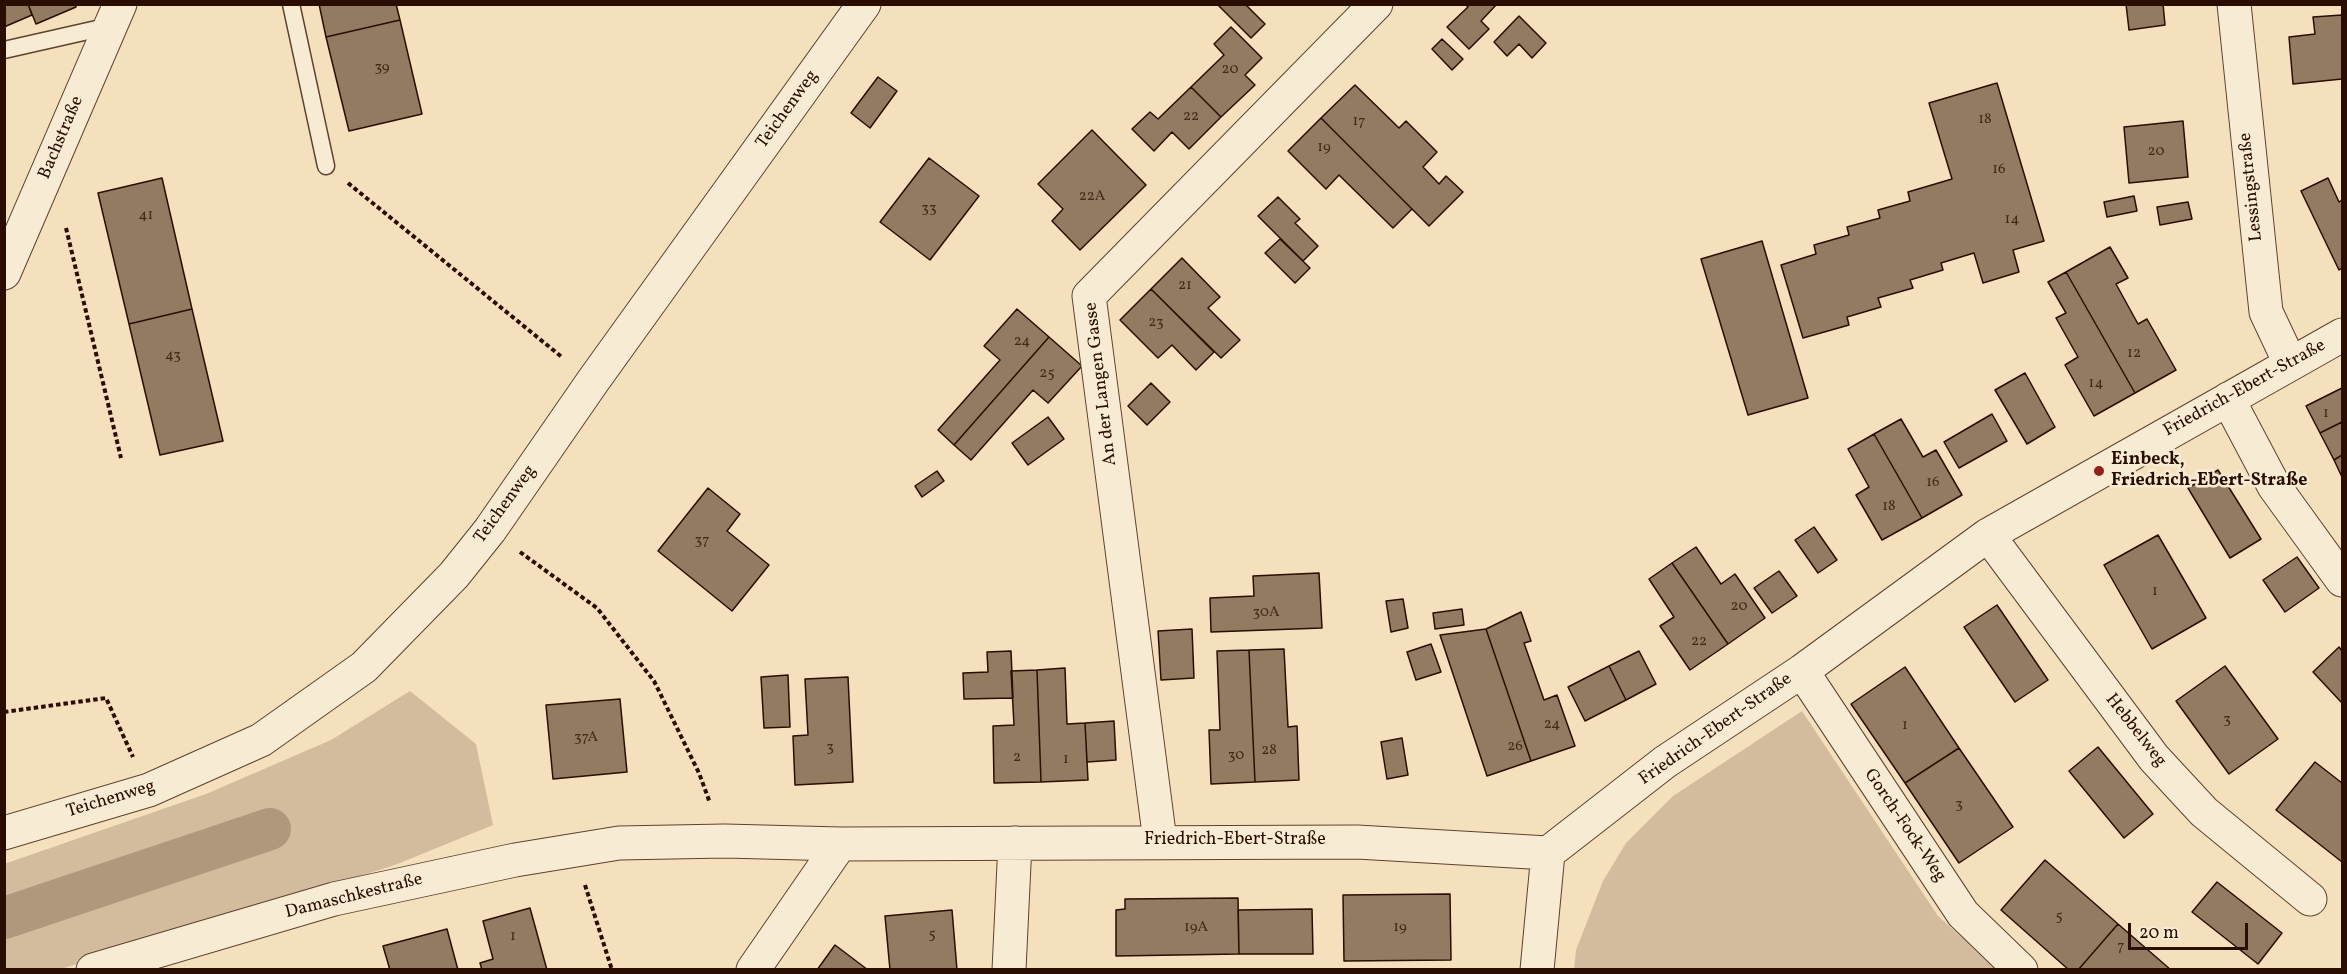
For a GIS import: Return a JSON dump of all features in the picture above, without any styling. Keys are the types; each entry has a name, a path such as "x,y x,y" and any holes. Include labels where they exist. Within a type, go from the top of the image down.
{"street":[{"name":"Teichenweg","path":"4,832 149,790 261,740 364,667 454,575 490,530 593,381 864,4"},
{"name":"An der Langen Gasse","path":"1160,841 1089,296 1376,4"},
{"name":"Lessingstraße","path":"2234,4 2266,312 2290,363"},
{"name":"Bachstraße","path":"4,273 115,15"},
{"name":"Friedrich-Ebert-Straße","path":"840,844 1357,842 1548,853 1665,762 1802,671 1988,535 2343,335"},
{"path":"2228,399 2274,486 2343,580"},
{"name":"Hebbelweg","path":"1988,535 2154,758 2204,812 2310,899"},
{"name":"Gorch-Fock-Weg","path":"1802,671 1963,914 2020,969"},
{"name":"Damaschkestraße","path":"93,969 334,899 515,860 573,850 619,843 725,841 840,844"},
{"path":"1009,969 1015,843"},
{"path":"753,969 840,844"},
{"path":"1537,969 1548,853"}],"lane":[{"path":"291,4 326,165"},
{"path":"4,50 115,15"}],"path":[{"path":"326,165 593,381"},
{"path":"36,198 60,203 121,458"},
{"path":"490,530 597,608 654,681 699,773"},
{"path":"4,712 106,698 149,790"},
{"path":"573,850 612,969"}],"shaded area":[{"path":"410,691 476,744 493,825 395,865 61,969 5,969 4,864 206,794 331,740"},
{"path":"1802,711 1938,916 1997,969 1574,970 1576,950 1603,881 1626,843 1673,796"}],"building":[{"path":"4,4 28,4 32,15 4,27"},
{"path":"28,4 75,4 76,7 36,24"},
{"path":"319,4 396,4 400,20 326,37"},
{"path":"1217,4 1245,4 1265,24 1251,38"},
{"path":"1465,4 1497,4 1481,21 1489,29 1469,49 1447,27 1468,7"},
{"path":"2126,4 2163,4 2165,25 2129,30"},
{"path":"2342,15 2342,79 2293,84 2289,37 2315,34 2313,17"},
{"path":"1519,16 1546,43 1532,58 1519,44 1507,56 1494,42"},
{"path":"400,20 422,114 349,131 326,37"},
{"path":"1231,27 1262,58 1245,75 1255,85 1221,117 1191,87 1224,55 1214,44"},
{"path":"1442,39 1463,59 1452,70 1432,49"},
{"path":"878,77 897,91 870,128 851,113"},
{"path":"1997,83 2044,241 2013,250 2019,272 1983,283 1974,253 1941,263 1943,270 1910,280 1913,288 1878,298 1881,307 1847,317 1849,325 1803,338 1781,265 1816,254 1814,245 1849,235 1847,227 1880,218 1878,210 1910,201 1908,192 1952,179 1929,103"},
{"path":"1355,85 1399,128 1406,121 1437,152 1423,167 1439,184 1446,176 1463,192 1429,226 1321,118"},
{"path":"1191,87 1221,117 1189,149 1172,132 1154,151 1132,129 1150,112 1158,119"},
{"path":"1321,118 1412,209 1393,228 1339,175 1326,189 1288,151"},
{"path":"2183,121 2188,177 2129,183 2124,127"},
{"path":"1092,130 1146,185 1080,250 1052,221 1063,209 1038,184"},
{"path":"929,158 979,196 930,260 880,222"},
{"path":"162,178 192,309 129,324 98,193"},
{"path":"2328,178 2339,202 2342,200 2342,268 2339,270 2301,191"},
{"path":"2134,196 2137,211 2107,217 2104,202"},
{"path":"1278,197 1300,219 1295,223 1318,246 1303,261 1258,216"},
{"path":"2188,202 2192,219 2160,225 2157,207"},
{"path":"1280,239 1310,268 1295,283 1265,253"},
{"path":"1762,241 1808,398 1748,415 1701,259"},
{"path":"2110,247 2128,278 2116,284 2138,324 2147,319 2176,370 2135,393 2066,272"},
{"path":"1182,258 1220,297 1208,308 1240,340 1221,358 1151,289"},
{"path":"2066,272 2135,393 2094,416 2065,365 2078,357 2056,318 2066,313 2048,282"},
{"path":"1151,289 1214,352 1196,370 1172,345 1158,358 1120,320"},
{"path":"192,309 223,441 160,455 129,324"},
{"path":"1017,309 1049,337 954,445 938,430 1000,360 984,346"},
{"path":"1049,337 1082,366 1048,403 1033,390 971,460 954,445"},
{"path":"2025,373 2055,427 2027,444 1995,390"},
{"path":"1151,383 1170,402 1147,425 1128,406"},
{"path":"2342,388 2342,422 2320,433 2306,406"},
{"path":"1992,414 2007,441 1959,468 1944,442"},
{"path":"1048,417 1064,439 1028,465 1012,443"},
{"path":"1901,419 1923,457 1936,450 1962,495 1922,518 1874,434"},
{"path":"2342,422 2342,455 2334,460 2320,433"},
{"path":"1874,434 1922,518 1882,540 1856,495 1869,487 1848,449"},
{"path":"2342,455 2342,477 2334,460"},
{"path":"2218,470 2261,539 2230,558 2188,488"},
{"path":"937,471 944,481 922,497 915,486"},
{"path":"708,488 740,514 727,531 769,565 732,611 658,551"},
{"path":"1814,527 1837,560 1818,573 1795,540"},
{"path":"2158,535 2206,618 2152,649 2104,565"},
{"path":"1696,547 1721,584 1735,574 1765,618 1728,644 1672,563"},
{"path":"2297,557 2319,588 2285,612 2263,580"},
{"path":"1672,563 1728,644 1690,670 1660,626 1674,617 1649,579"},
{"path":"1779,571 1797,596 1772,613 1754,588"},
{"path":"1319,573 1322,628 1211,632 1210,598 1254,596 1253,576"},
{"path":"1403,599 1408,628 1391,632 1386,601"},
{"path":"1997,605 2048,680 2015,702 1964,627"},
{"path":"1462,609 1464,625 1435,629 1433,613"},
{"path":"1521,612 1531,641 1524,643 1544,700 1557,695 1575,746 1531,761 1486,629"},
{"path":"1192,629 1194,678 1161,680 1158,631"},
{"path":"1486,629 1531,761 1487,776 1440,635"},
{"path":"1431,644 1441,672 1416,680 1407,652"},
{"path":"2339,647 2342,651 2342,703 2313,672"},
{"path":"1284,649 1288,727 1297,726 1299,780 1255,782 1249,650"},
{"path":"1249,650 1255,782 1211,784 1209,730 1220,730 1217,651"},
{"path":"1011,651 1013,698 964,699 963,673 988,672 987,652"},
{"path":"1639,651 1656,684 1626,700 1609,666"},
{"path":"1609,666 1626,700 1585,721 1568,687"},
{"path":"2225,666 2278,739 2229,774 2176,701"},
{"path":"1905,667 1959,748 1905,783 1851,704"},
{"path":"1065,668 1067,724 1085,723 1088,780 1041,782 1037,670"},
{"path":"1037,670 1041,782 994,783 993,726 1014,725 1011,671"},
{"path":"788,675 790,727 764,728 761,677"},
{"path":"848,677 853,782 795,785 793,736 808,735 805,679"},
{"path":"620,699 627,772 553,779 546,705"},
{"path":"1114,721 1116,760 1087,762 1085,723"},
{"path":"1402,738 1408,775 1387,779 1381,742"},
{"path":"2098,747 2153,814 2124,838 2069,771"},
{"path":"1959,748 2013,827 1959,863 1905,783"},
{"path":"2315,762 2342,783 2342,862 2276,810"},
{"path":"2045,860 2118,924 2078,970 2069,970 2001,910"},
{"path":"2217,882 2282,933 2258,964 2192,912"},
{"path":"1450,894 1451,960 1344,961 1343,895"},
{"path":"1238,898 1239,954 1116,956 1116,910 1125,909 1125,899"},
{"path":"530,908 547,970 482,970 480,963 493,959 483,921"},
{"path":"1312,909 1313,954 1239,954 1238,910"},
{"path":"952,910 957,970 890,970 885,916"},
{"path":"2118,924 2171,970 2078,970"},
{"path":"447,929 458,970 390,970 383,946"},
{"path":"835,945 868,970 817,970"}],"waterway":[{"path":"4,918 270,829"}],"place":[{"name":"Einbeck, Friedrich-Ebert-Straße","path":"2099,471"}]}
